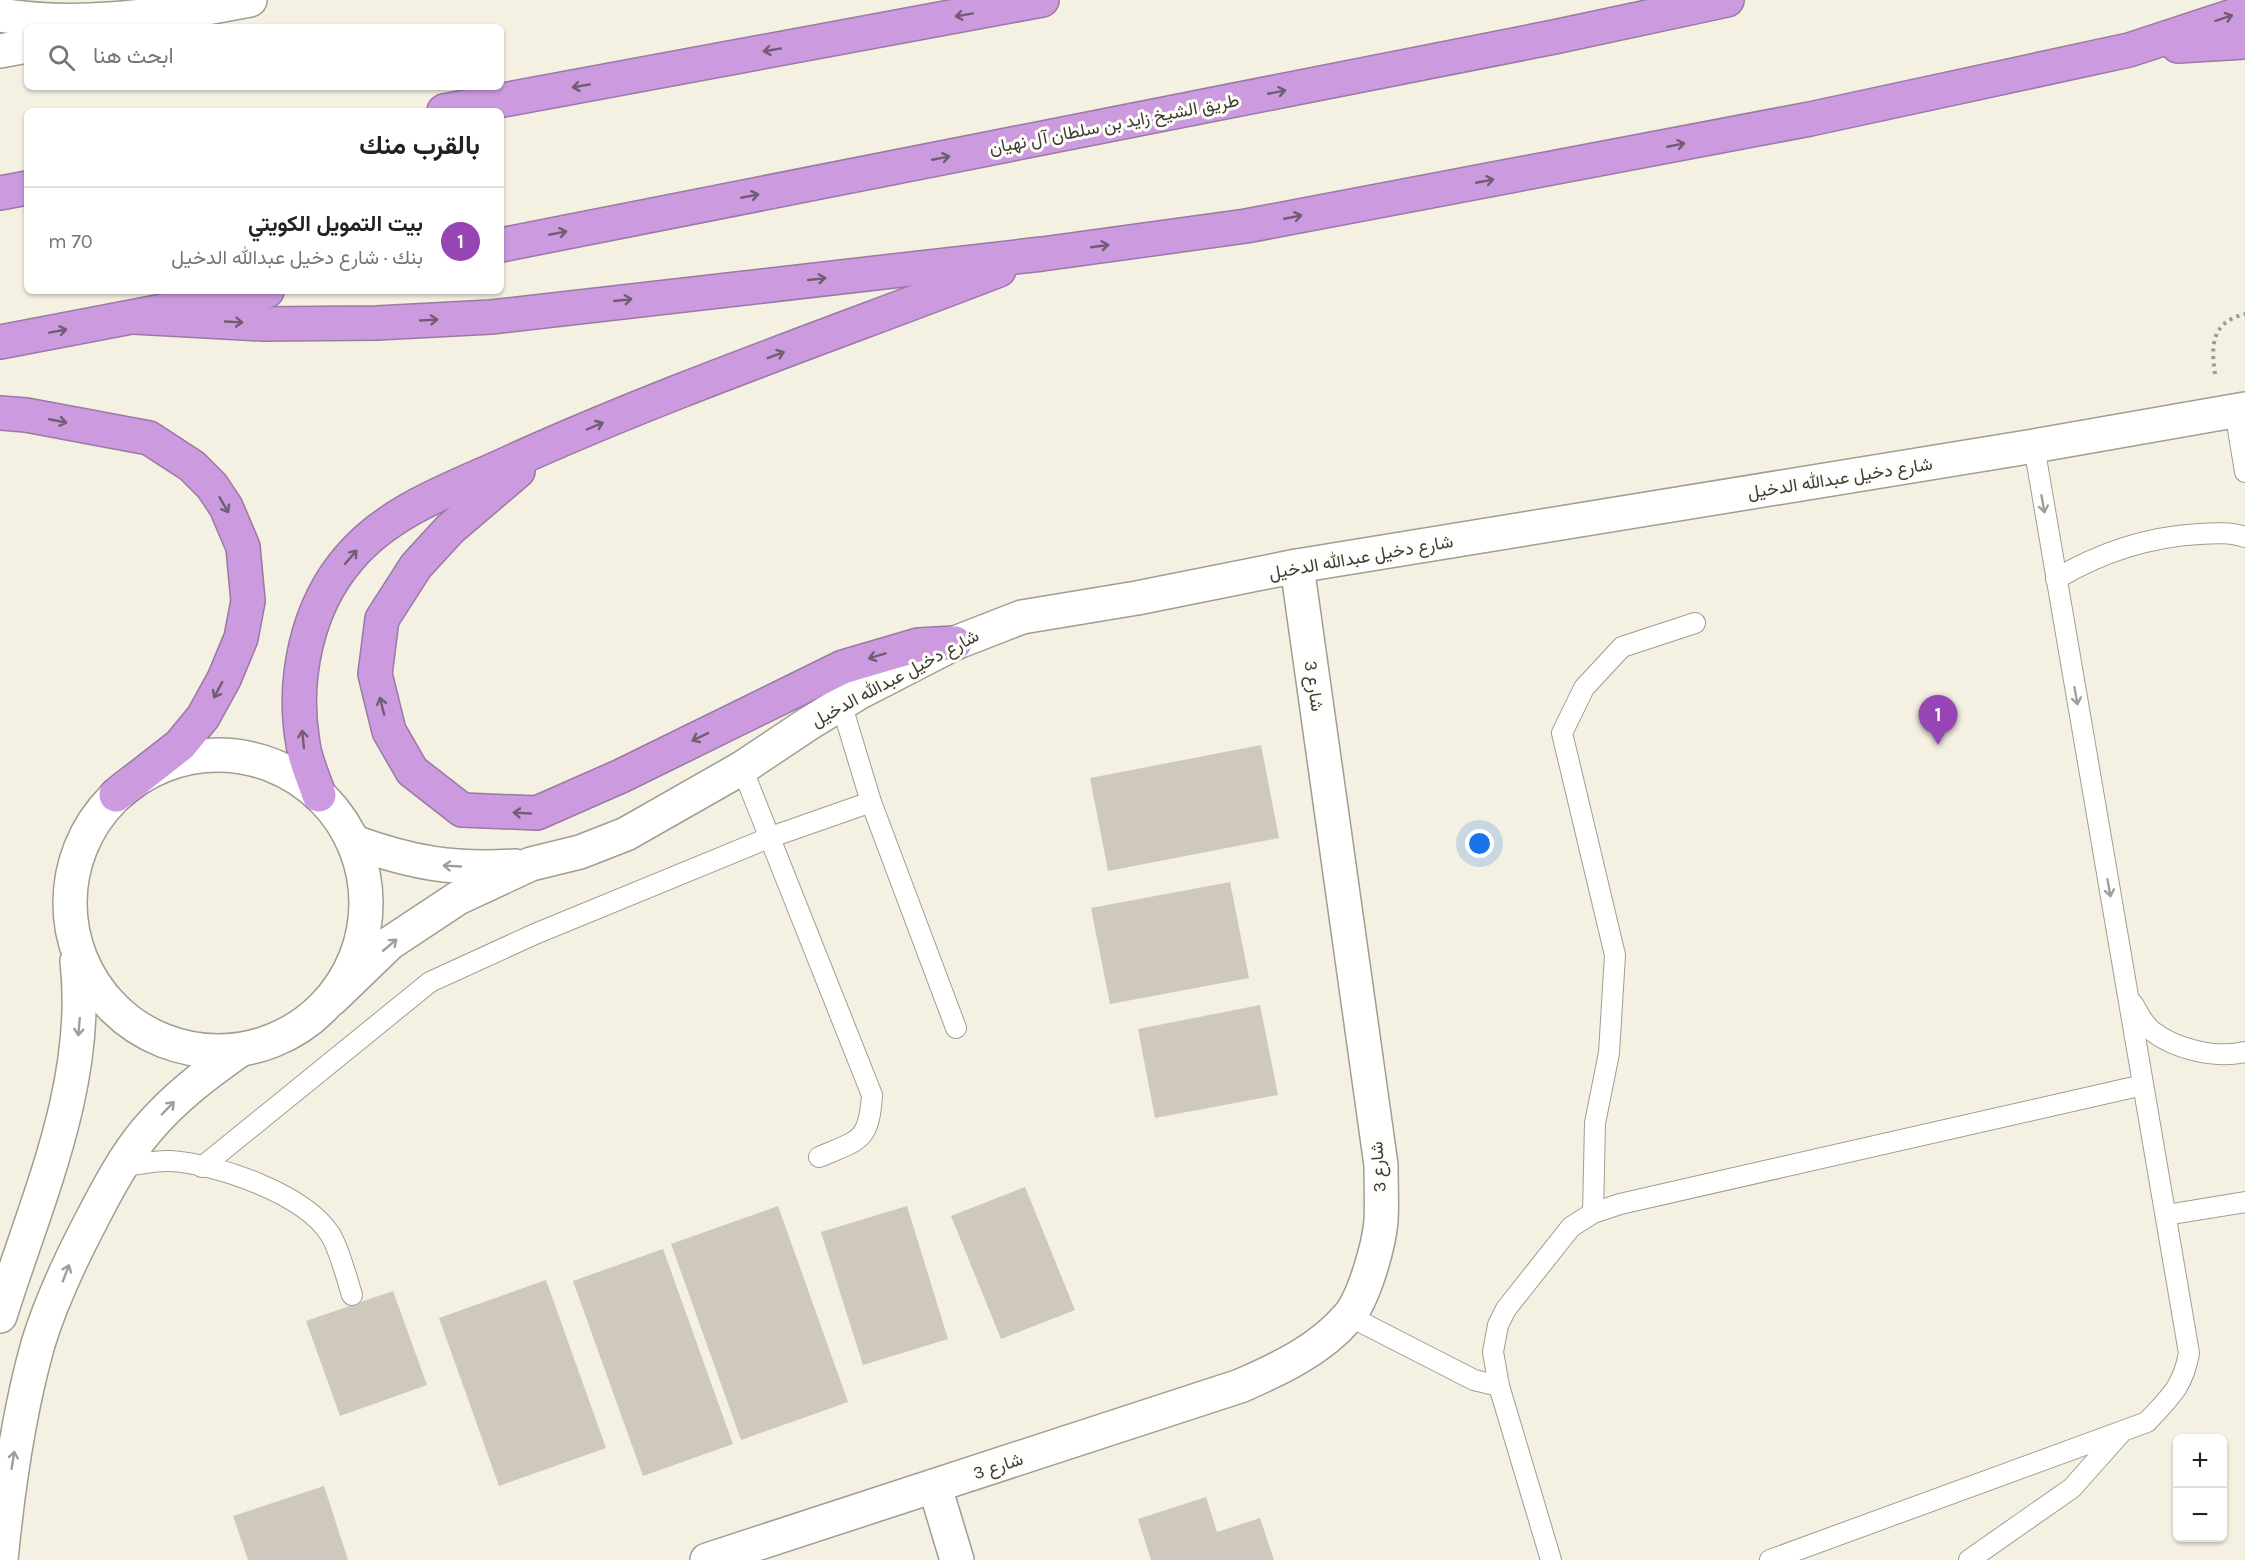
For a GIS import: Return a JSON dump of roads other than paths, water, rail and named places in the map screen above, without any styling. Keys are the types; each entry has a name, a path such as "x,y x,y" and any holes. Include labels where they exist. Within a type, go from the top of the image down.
{"highway":[{"path":"460,108 1042,0"},
{"name":"طريق الشيخ زايد بن سلطان آل نهيان","path":"504,244 1542,39 1727,0"},
{"path":"134,317 274,324 377,323 491,317 1042,254 1257,224 1810,119 2129,50 2245,12"},
{"path":"2129,50 2245,42"},
{"path":"0,193 24,189"},
{"path":"319,795 303,746 300,691 307,637 326,592 348,559 368,538 416,505 547,446 1042,254"},
{"path":"0,342 252,294"},
{"path":"0,413 26,415 150,438 192,466 212,486 226,507 243,547 248,601 242,638 224,679 203,717 180,746 116,795"},
{"path":"547,446 450,529 416,566 382,619 375,674 389,731 412,771 462,810 537,813 621,776 843,667 918,645 955,643"}],"street":[{"path":"0,15 83,21 151,16 234,3"},
{"path":"130,24 234,3"},
{"path":"0,51 24,46"},
{"name":"شارع دخيل عبدالله الدخيل","path":"354,842 397,857 441,866 486,868 531,864 580,852 626,834 679,806 841,704 955,643 1022,617 1137,598 1297,566 2034,446 2233,411"},
{"name":"شارع 3","path":"707,1560 1240,1386 1281,1369 1314,1346 1349,1316 1370,1272 1377,1242 1381,1222 1381,1165 1297,566"},
{"path":"0,1316 57,1146 72,1078 80,1019 81,992 76,948 69,915 70,882 79,850 95,820 116,795 142,776 171,763 202,756 234,756 265,763 294,776 319,795 339,817 354,842 363,874 367,907 362,940 350,971 332,999 306,1023 274,1041 240,1050 205,1051 171,1044 139,1029 111,1007 90,980 76,948"},
{"name":"شارع دخيل عبدالله الدخيل","path":"332,999 390,943 458,898 531,864"},
{"path":"1,1560 7,1498 20,1420 39,1343 72,1258 120,1167 146,1131 195,1081 240,1050"},
{"path":"935,1487 957,1560"}],"lane":[{"path":"2233,411 2245,471"},
{"path":"1770,1560 2147,1422 2176,1391 2186,1374 2189,1353 2034,446"},
{"path":"2056,579 2086,561 2118,548 2152,539 2210,533 2245,537"},
{"path":"1593,1213 1595,1123 1609,1053 1616,955 1562,733 1584,688 1622,647 1695,623"},
{"path":"841,704 871,802 956,1028"},
{"path":"742,768 872,1095 871,1120 859,1140 819,1157"},
{"path":"202,1167 430,982 535,934 771,837 871,802"},
{"path":"2128,997 2151,1030 2188,1050 2231,1055 2245,1052"},
{"path":"1551,1560 1499,1386 1493,1352 1498,1325 1506,1309 1571,1227 1593,1213 1620,1204 2143,1085"},
{"path":"120,1167 170,1161 236,1175 270,1189 306,1209 331,1235 352,1295"},
{"path":"2166,1215 2245,1202"},
{"path":"1349,1316 1474,1380 1499,1386"},
{"path":"1969,1560 2072,1488 2122,1431"}],"place":[{"name":"بيت التمويل الكويتي","path":"1938,745"}]}
